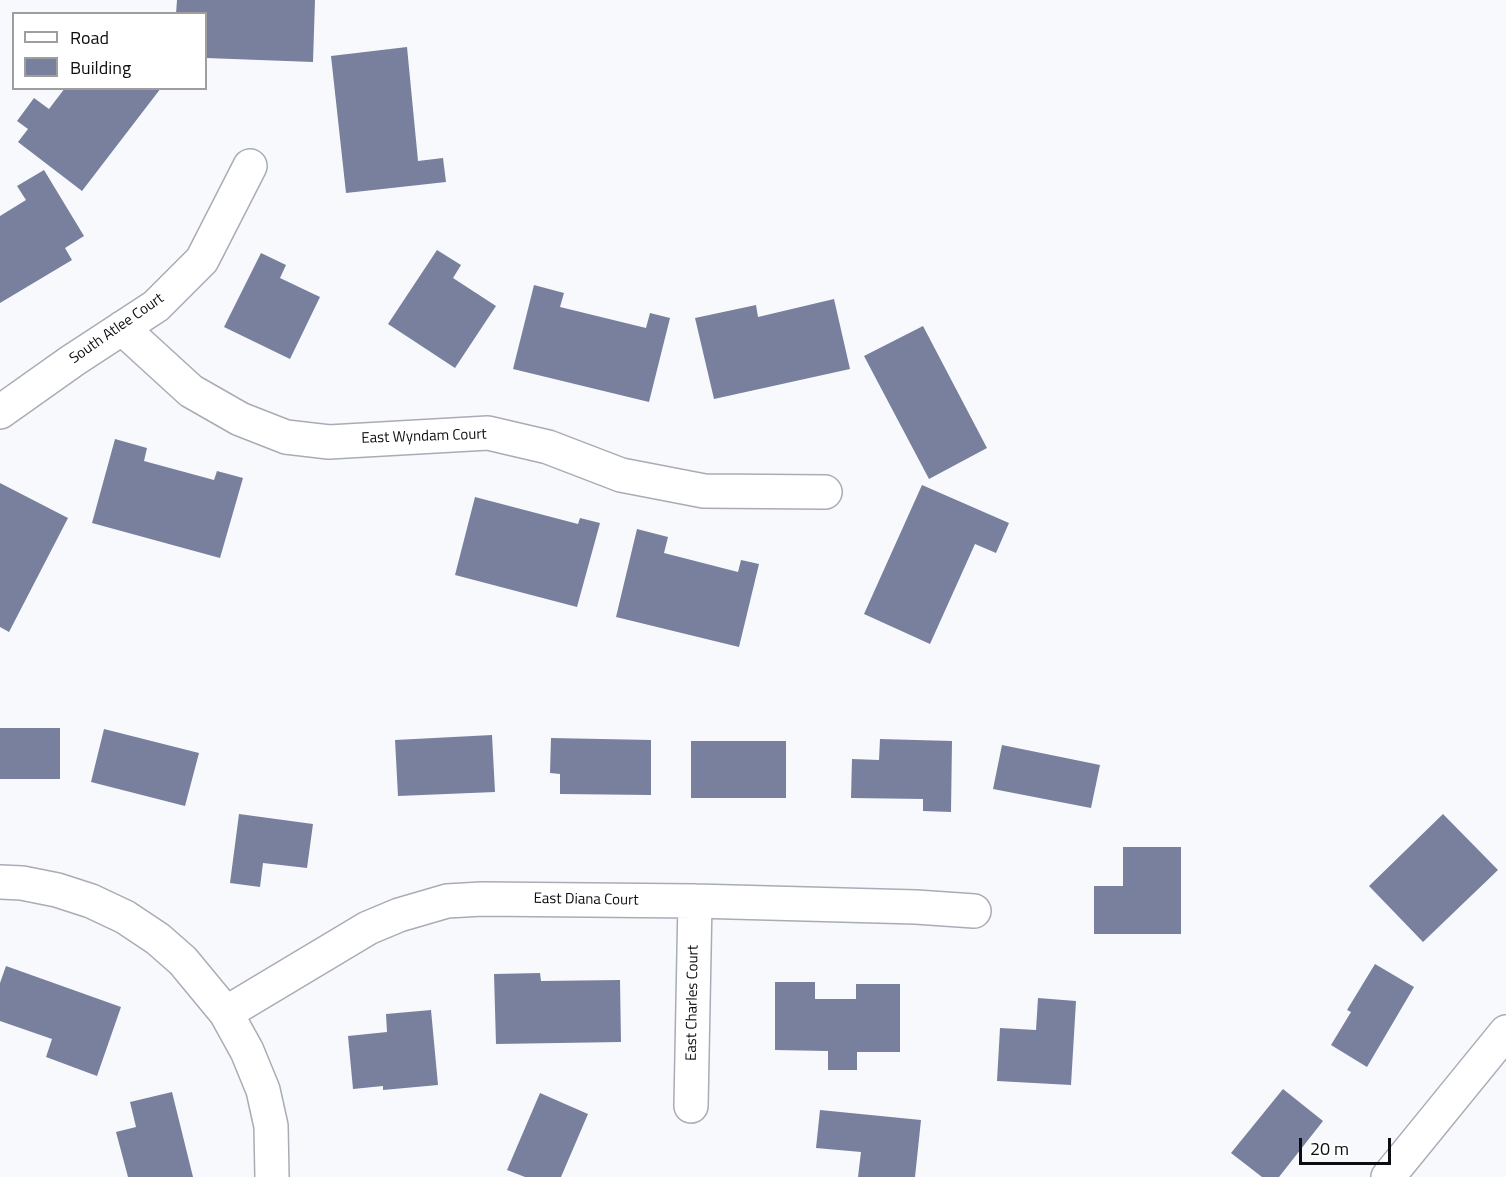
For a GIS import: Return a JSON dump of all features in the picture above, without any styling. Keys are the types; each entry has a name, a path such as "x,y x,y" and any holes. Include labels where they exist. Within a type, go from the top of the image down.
{"street":[{"name":"South Atlee Court","path":"0,412 156,306 202,260 250,166"},
{"name":"East Wyndam Court","path":"122,328 191,391 240,419 286,437 329,442 489,433 548,447 621,475 705,491 825,492"},
{"path":"0,882 22,883 57,890 91,902 125,917 158,939 183,961 226,1013 247,1051 263,1090 270,1126 272,1177"},
{"name":"East Diana Court","path":"226,1013 368,928 420,908 447,902 482,899 695,901 916,907 974,911"},
{"name":"East Charles Court","path":"692,1106 695,901"},
{"path":"1388,1177 1506,1032"}],"building":[{"path":"177,0 315,0 313,62 207,58 207,12 176,12"},
{"path":"407,47 418,161 443,158 446,182 346,193 331,56"},
{"path":"63,90 159,90 82,191 18,142 28,129 17,121 34,98 49,109"},
{"path":"44,170 84,236 65,248 72,260 0,303 0,216 26,200 17,186"},
{"path":"437,250 461,265 453,278 496,306 455,368 388,324"},
{"path":"261,253 286,265 280,278 320,297 290,359 224,327"},
{"path":"534,285 564,293 560,307 646,328 650,313 670,318 649,402 513,369"},
{"path":"834,299 850,369 714,399 695,318 756,305 758,317"},
{"path":"923,326 987,448 929,479 864,356"},
{"path":"115,439 147,448 144,461 214,480 217,471 243,478 220,558 92,523"},
{"path":"0,483 68,518 9,632 0,627"},
{"path":"922,485 1009,523 996,553 975,544 930,644 864,614"},
{"path":"475,497 578,524 580,518 600,523 577,607 455,575"},
{"path":"637,529 668,537 664,553 738,572 741,560 759,564 739,647 616,617"},
{"path":"0,728 60,728 60,779 0,779"},
{"path":"104,729 199,753 185,806 91,782"},
{"path":"492,735 495,792 398,796 395,740"},
{"path":"551,738 651,740 651,795 560,794 560,774 550,773"},
{"path":"880,739 952,741 951,812 923,811 923,799 851,798 852,759 879,760"},
{"path":"691,741 786,741 786,798 691,798"},
{"path":"1002,745 1100,765 1091,808 993,789"},
{"path":"239,814 313,824 307,868 263,863 260,887 230,883"},
{"path":"1443,814 1498,870 1423,942 1369,886"},
{"path":"1123,847 1181,847 1181,934 1094,934 1094,886 1123,886"},
{"path":"1375,964 1414,987 1367,1067 1331,1045 1351,1012 1347,1010"},
{"path":"6,966 121,1007 97,1076 46,1057 52,1039 0,1021 0,983"},
{"path":"540,973 541,981 620,980 621,1042 496,1044 494,974"},
{"path":"775,982 815,982 815,999 856,999 856,984 900,984 900,1052 857,1052 857,1070 828,1070 828,1051 775,1050"},
{"path":"1038,998 1076,1001 1071,1085 997,1081 1000,1028 1036,1030"},
{"path":"431,1010 438,1085 383,1090 383,1086 353,1089 348,1036 387,1032 386,1014"},
{"path":"1283,1089 1323,1121 1279,1177 1262,1177 1231,1153"},
{"path":"172,1092 193,1177 128,1177 116,1132 136,1127 130,1102"},
{"path":"540,1093 588,1114 561,1177 525,1177 507,1170"},
{"path":"820,1110 921,1120 915,1177 858,1177 861,1152 816,1148"}]}
